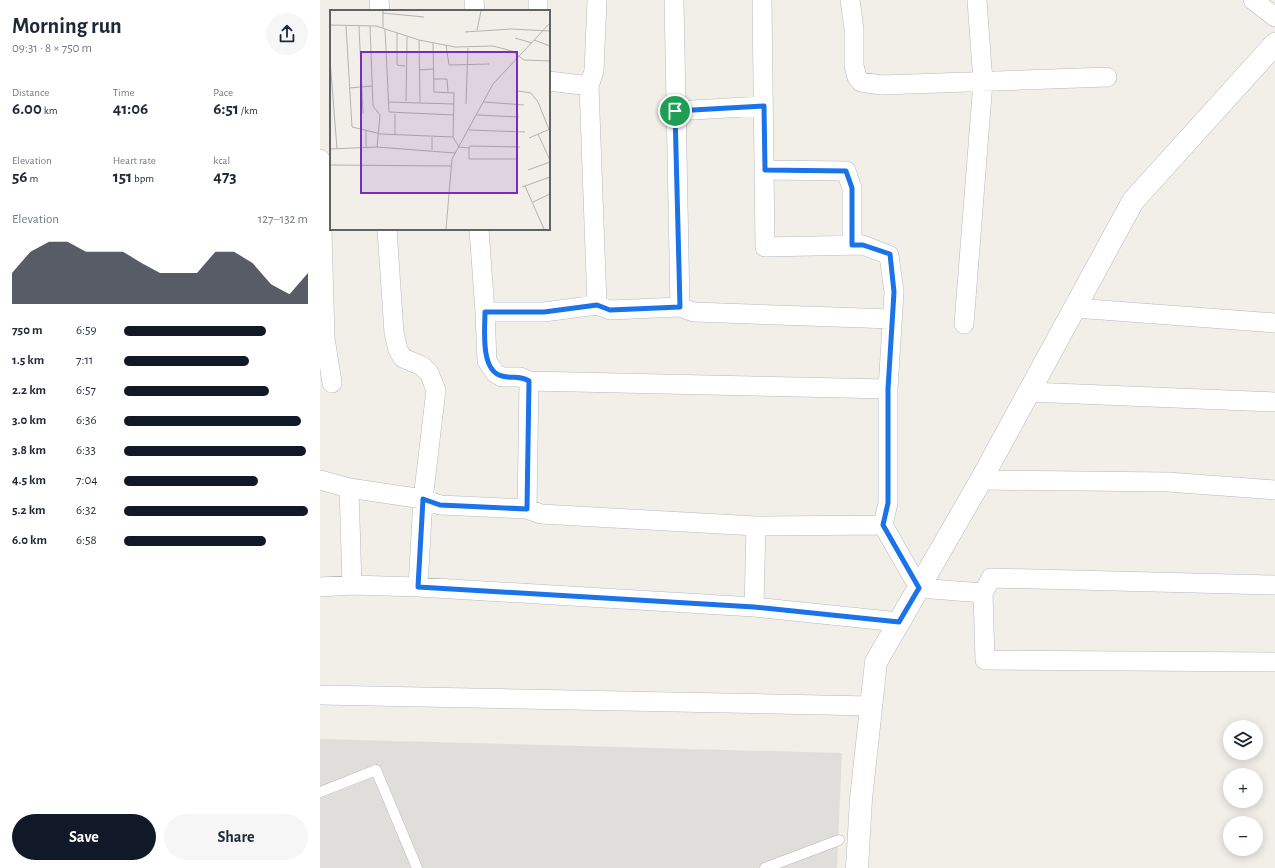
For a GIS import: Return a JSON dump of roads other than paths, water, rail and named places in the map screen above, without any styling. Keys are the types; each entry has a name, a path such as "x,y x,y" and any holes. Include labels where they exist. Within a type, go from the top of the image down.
{"main road":[{"path":"857,868 860,799 876,662 981,480 1133,201 1275,44"}],"street":[{"path":"379,0 380,10"},
{"path":"474,0 475,10"},
{"path":"597,0 594,71 589,86 597,305"},
{"path":"674,0 680,307"},
{"path":"762,0 765,247 863,245 890,254 894,292 888,389 888,503 883,525 919,588 983,592"},
{"path":"850,0 854,29 854,66 857,77 861,82 882,85 1107,77"},
{"path":"964,324 983,82 977,0"},
{"path":"1253,0 1275,17"},
{"path":"550,81 589,86"},
{"path":"675,111 764,106"},
{"path":"320,159 324,214 325,338 332,383"},
{"path":"765,170 846,171 852,188 852,245"},
{"path":"387,230 394,333 398,350 403,358 422,366 430,373 436,390 423,499 418,587"},
{"path":"479,230 487,361 492,370 502,377 520,377 529,381 888,389"},
{"path":"485,312 544,312 597,305 610,310 680,307 694,312 892,319"},
{"path":"1075,308 1275,323"},
{"path":"527,509 529,381"},
{"path":"1029,392 1275,402"},
{"path":"320,480 349,488 423,499 440,505 527,509 541,514 756,526 883,525"},
{"path":"981,480 1168,482 1275,490"},
{"path":"349,488 352,585"},
{"path":"754,607 756,526"},
{"path":"1275,585 991,578 983,592 985,660 1275,662"},
{"path":"320,587 352,585 418,587 754,607 899,622"},
{"path":"320,695 871,706"}],"lane":[{"path":"320,792 376,770 417,868"},
{"path":"765,868 839,840"}]}
